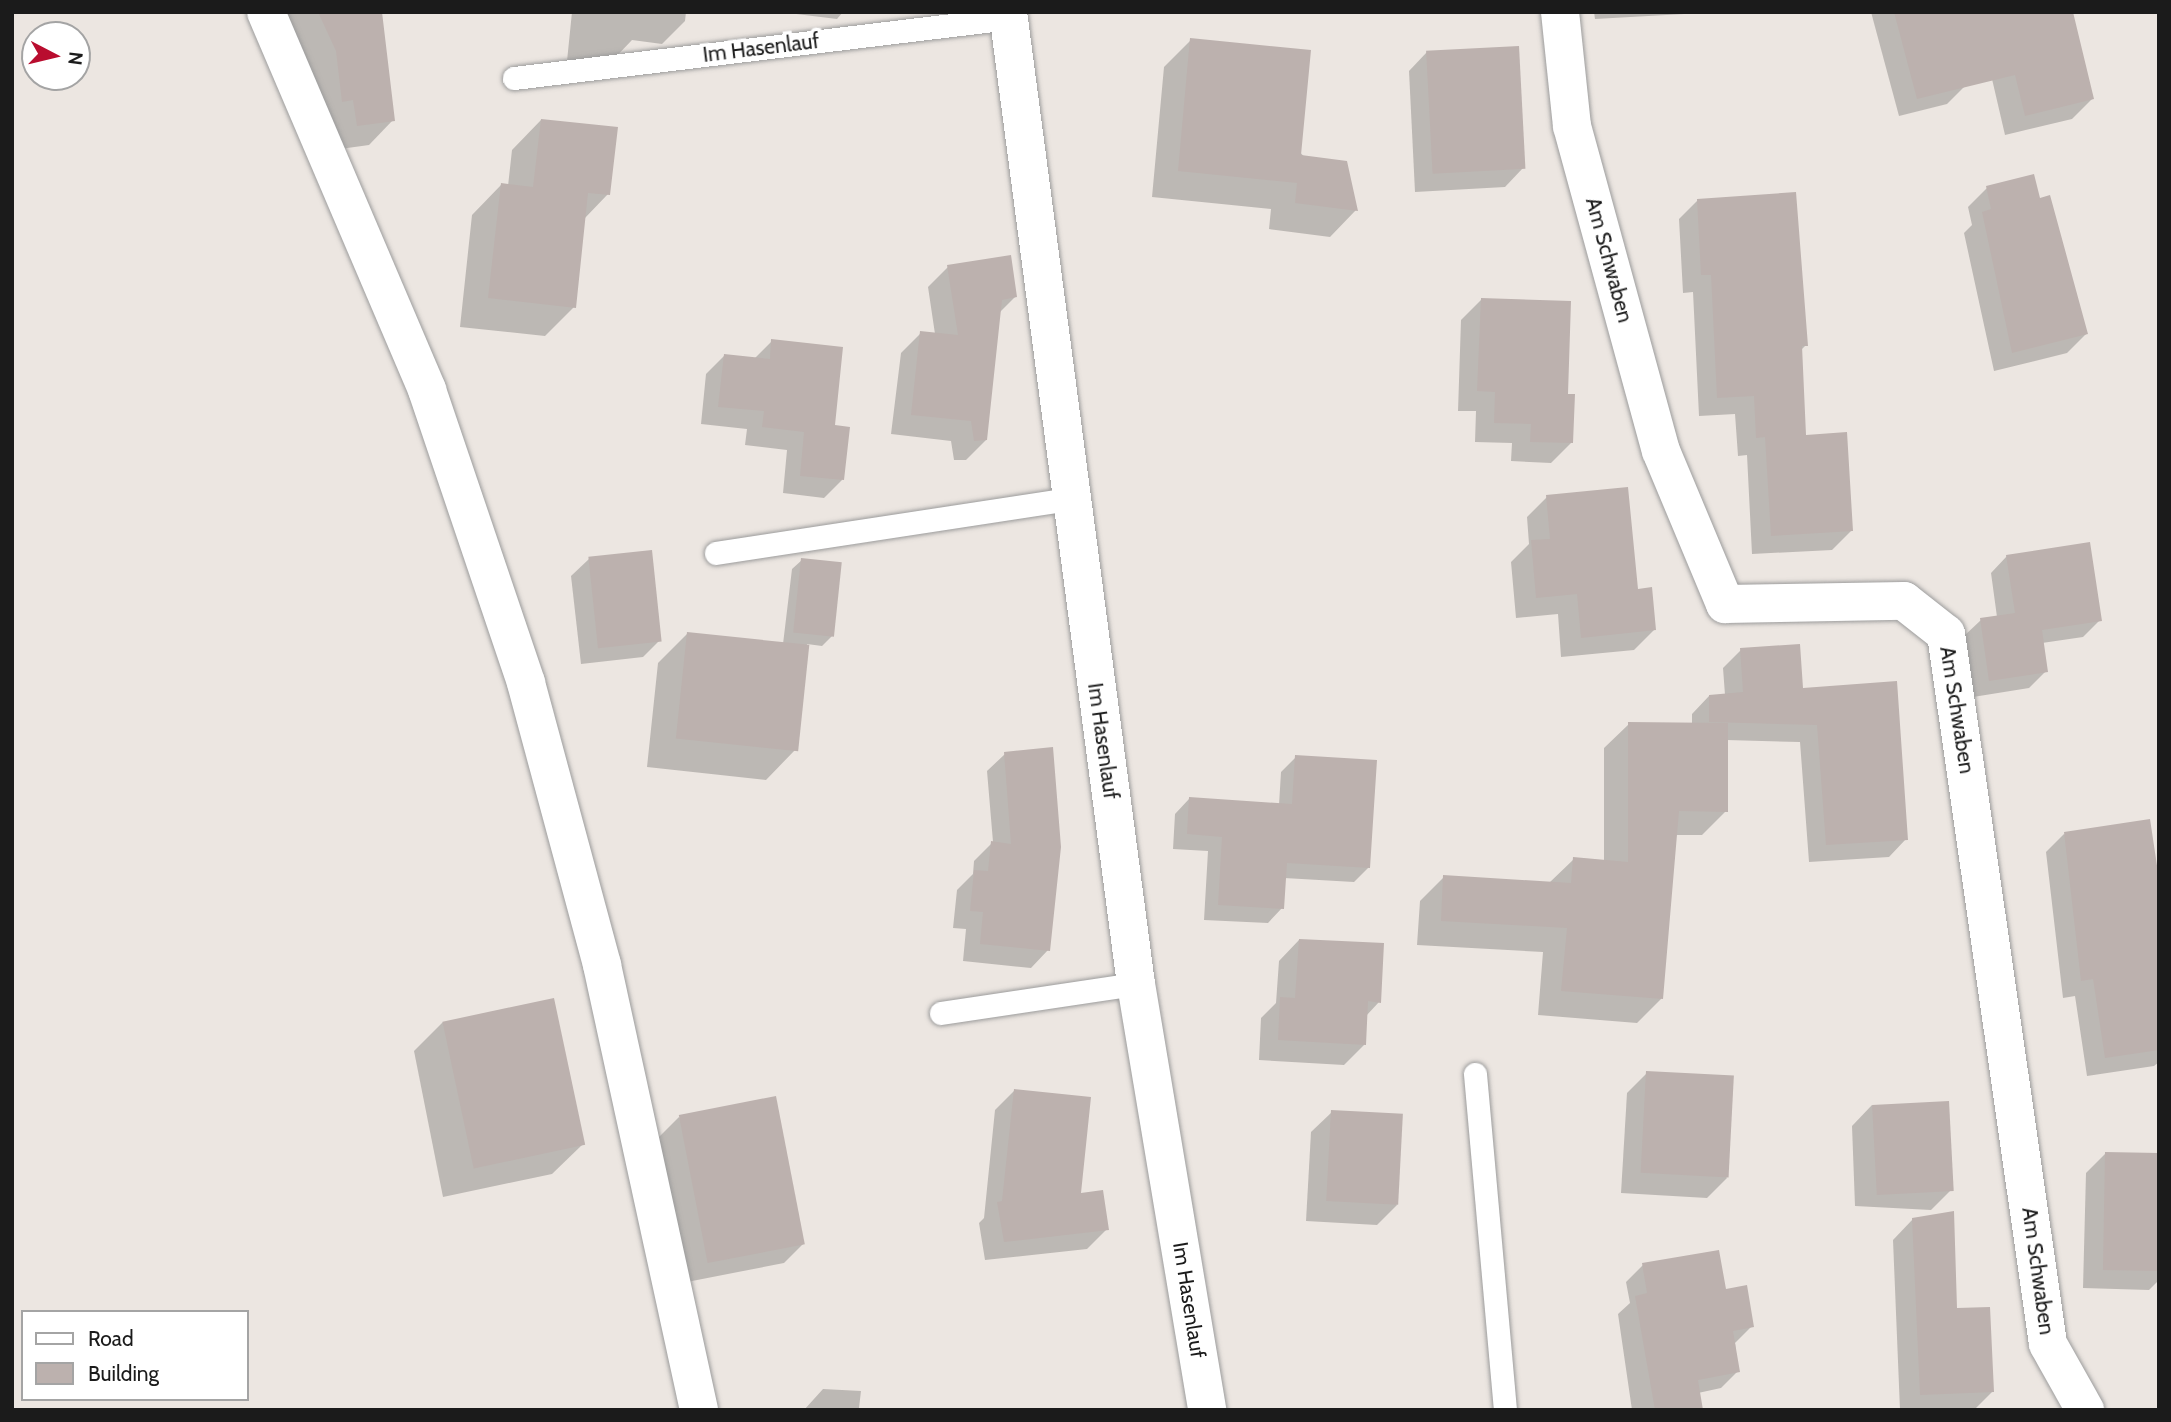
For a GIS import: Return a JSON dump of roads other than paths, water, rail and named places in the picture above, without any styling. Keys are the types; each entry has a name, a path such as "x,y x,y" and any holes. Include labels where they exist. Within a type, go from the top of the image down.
{"street":[{"path":"266,12 427,390 526,683 602,965 699,1410"},
{"name":"Am Schwaben","path":"1560,12 1572,126 1661,451 1726,604 1904,601 1946,634 2048,1344 2085,1410"},
{"name":"Im Hasenlauf","path":"1008,15 1136,984 1207,1410"}],"lane":[{"name":"Im Hasenlauf","path":"514,78 1008,15"},
{"path":"716,553 1070,499"},
{"path":"941,1013 1136,984"},
{"path":"1475,1074 1505,1410"}]}
